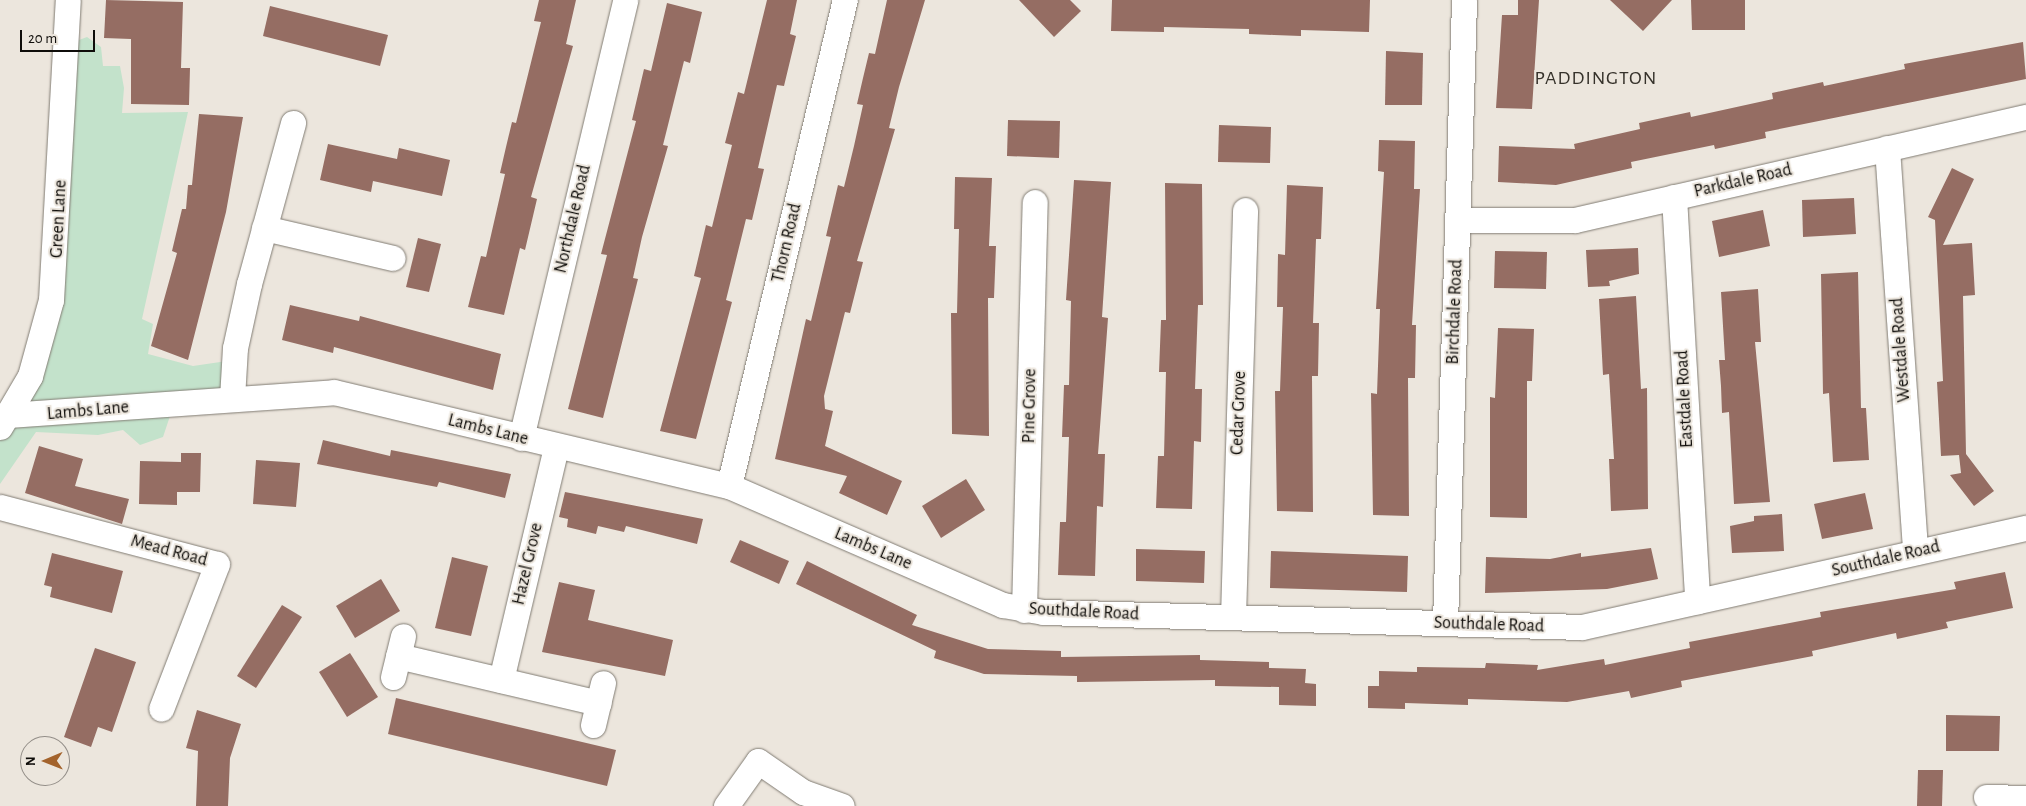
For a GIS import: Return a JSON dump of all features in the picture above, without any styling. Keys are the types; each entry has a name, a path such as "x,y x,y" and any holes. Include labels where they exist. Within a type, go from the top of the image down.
{"street":[{"name":"Green Lane","path":"4,421 30,376 51,300 68,0"},
{"name":"Northdale Road","path":"521,438 625,0"},
{"name":"Thorn Road","path":"729,486 845,0"},
{"name":"Birchdale Road","path":"1445,623 1464,0"},
{"name":"Parkdale Road","path":"1458,220 1561,222 2026,117"},
{"path":"232,398 235,348 264,228 293,123"},
{"name":"Westdale Road","path":"1887,148 1915,552"},
{"name":"Eastdale Road","path":"1674,197 1697,601"},
{"name":"Pine Grove","path":"1024,610 1035,202"},
{"name":"Cedar Grove","path":"1232,617 1245,210"},
{"path":"264,228 393,258"},
{"name":"Lambs Lane","path":"4,421 232,398 334,392 556,447 729,486 947,580"},
{"name":"Hazel Grove","path":"501,680 556,447"},
{"name":"Mead Road","path":"0,507 217,564 161,709"},
{"name":"Southdale Road","path":"947,580 1024,610 1582,627 2026,528"},
{"path":"398,656 598,704"},
{"path":"726,806 758,761 803,792 842,806"},
{"path":"1986,797 2026,798"}],"green space":[{"path":"87,37 101,47 103,66 120,66 124,88 122,113 188,112 142,319 153,324 148,354 193,366 227,361 226,394 170,416 163,437 140,445 123,430 98,435 36,432 0,484 0,422 33,395 63,46"}],"building":[{"path":"106,0 183,2 181,68 190,68 189,105 131,104 131,39 104,38"},
{"path":"539,0 576,0 566,44 573,46 531,197 537,199 525,250 520,248 504,315 468,307 481,256 486,257 505,174 500,173 506,147 512,122 516,123 541,22 534,21"},
{"path":"767,0 797,0 790,34 796,36 784,86 777,85 758,168 764,169 752,220 746,219 726,300 732,302 696,439 660,431 701,278 694,276 706,225 712,227 732,145 725,143 738,92 744,94"},
{"path":"887,0 925,0 889,128 895,129 857,261 863,262 850,313 845,312 824,396 825,409 833,411 825,446 902,481 887,515 839,493 847,476 775,459 806,319 811,321 831,237 826,236 838,185 844,187 854,146 863,105 857,104 869,53 875,54"},
{"path":"1019,0 1070,0 1081,11 1054,37"},
{"path":"1112,0 1370,0 1369,32 1301,30 1301,36 1249,34 1249,29 1164,27 1164,32 1111,31"},
{"path":"1518,0 1539,0 1532,109 1496,108 1502,15 1518,15"},
{"path":"1610,0 1672,0 1643,31"},
{"path":"1691,0 1745,0 1745,30 1692,30"},
{"path":"667,3 702,12 690,63 684,61 663,145 668,146 642,237 633,278 638,279 603,418 568,409 607,255 601,254 636,121 632,120 644,69 651,71"},
{"path":"270,6 388,35 380,66 263,36"},
{"path":"2023,42 2026,79 1765,132 1766,138 1715,149 1714,145 1631,162 1632,168 1556,185 1498,182 1499,146 1575,149 1574,144 1640,129 1639,123 1690,112 1691,117 1773,99 1772,93 1823,82 1824,86 1905,69 1904,64"},
{"path":"1386,51 1423,53 1422,105 1385,105"},
{"path":"199,114 243,117 226,212 188,360 151,346 177,253 172,251 182,209 186,209 188,185 192,185"},
{"path":"1008,120 1060,121 1059,158 1007,156"},
{"path":"1219,125 1271,127 1270,163 1218,162"},
{"path":"1379,140 1415,141 1414,189 1420,189 1412,325 1416,325 1415,378 1408,378 1409,516 1373,515 1371,393 1377,394 1380,309 1376,309 1384,172 1378,171"},
{"path":"328,144 397,159 399,148 450,160 442,196 373,181 371,192 320,180"},
{"path":"1952,168 1974,179 1943,245 1972,243 1975,295 1963,296 1966,454 1994,491 1974,506 1950,475 1961,473 1959,455 1941,456 1937,382 1943,381 1935,220 1928,217"},
{"path":"955,177 992,178 989,246 996,246 994,298 988,298 989,436 952,434 951,313 957,313 959,229 954,229"},
{"path":"1074,180 1111,182 1102,317 1108,318 1098,454 1105,454 1103,507 1097,506 1095,576 1058,575 1060,522 1066,522 1069,437 1062,437 1064,385 1069,385 1071,301 1066,300"},
{"path":"1165,183 1202,184 1203,305 1198,305 1195,389 1202,389 1201,442 1194,441 1192,509 1156,508 1158,456 1164,456 1166,372 1159,372 1161,320 1166,320"},
{"path":"1287,185 1323,187 1321,239 1316,239 1313,323 1319,323 1318,376 1312,376 1313,512 1277,511 1275,391 1280,391 1283,307 1277,307 1278,254 1285,255"},
{"path":"1854,198 1856,234 1803,237 1802,200"},
{"path":"1763,210 1770,246 1719,257 1712,221"},
{"path":"418,238 441,244 429,292 406,287"},
{"path":"1638,248 1639,274 1609,281 1610,286 1588,287 1586,250"},
{"path":"1495,251 1547,252 1546,289 1494,288"},
{"path":"1858,272 1861,408 1866,408 1869,460 1833,462 1829,393 1823,394 1821,274"},
{"path":"1758,289 1761,342 1755,342 1770,502 1734,504 1729,412 1722,413 1719,360 1725,360 1721,292"},
{"path":"1636,296 1641,389 1647,388 1648,509 1611,511 1609,459 1614,459 1609,374 1603,375 1599,299"},
{"path":"290,305 359,321 360,316 501,354 493,390 334,347 333,353 282,340"},
{"path":"1498,328 1534,329 1532,381 1527,381 1527,518 1490,517 1490,397 1495,398"},
{"path":"323,440 390,456 391,450 511,474 505,498 439,482 437,487 317,464"},
{"path":"39,446 83,459 75,486 129,499 122,524 25,493"},
{"path":"181,453 201,453 200,492 177,492 177,505 139,504 140,461 181,462"},
{"path":"256,460 300,463 296,507 253,504"},
{"path":"966,479 985,510 941,538 922,506"},
{"path":"565,492 703,519 697,544 626,526 624,532 598,526 596,534 567,527 568,519 559,517"},
{"path":"1865,493 1873,529 1822,539 1814,504"},
{"path":"1782,514 1784,551 1732,553 1730,526 1754,521 1754,516"},
{"path":"740,540 789,561 779,584 730,562"},
{"path":"1651,548 1658,579 1607,589 1485,593 1486,557 1550,559 1581,553 1581,557"},
{"path":"1136,549 1205,551 1204,583 1136,581"},
{"path":"1271,551 1408,556 1407,592 1270,588"},
{"path":"52,553 123,571 112,613 50,597 52,587 44,585"},
{"path":"452,557 488,566 471,636 435,628"},
{"path":"807,561 917,615 912,625 988,649 1061,651 1061,657 1200,655 1200,660 1269,662 1269,668 1306,669 1305,683 1316,684 1316,706 1279,705 1279,687 1215,686 1215,680 1077,682 1077,676 984,674 934,658 936,651 796,584"},
{"path":"2005,572 2013,608 1946,622 1948,628 1897,639 1896,633 1812,651 1813,656 1681,681 1682,687 1631,698 1629,691 1567,702 1468,699 1468,705 1405,703 1405,709 1368,708 1368,686 1379,686 1379,671 1417,672 1417,667 1485,668 1486,663 1538,665 1537,670 1604,659 1605,665 1690,648 1689,642 1821,617 1820,612 1956,589 1954,582"},
{"path":"381,579 400,611 355,638 336,606"},
{"path":"559,582 595,590 588,620 673,640 665,676 542,652"},
{"path":"282,605 302,617 256,688 237,676"},
{"path":"95,648 136,662 112,732 98,727 91,747 70,739 70,736 64,736"},
{"path":"350,653 378,697 347,717 319,672"},
{"path":"396,698 616,750 607,786 388,734"},
{"path":"197,710 241,724 230,758 228,806 196,806 198,751 186,748"},
{"path":"1946,715 2000,716 1999,751 1946,751"},
{"path":"1918,770 1943,770 1942,806 1917,806"}],"district":[{"name":"PADDINGTON","path":"1596,78"}]}
